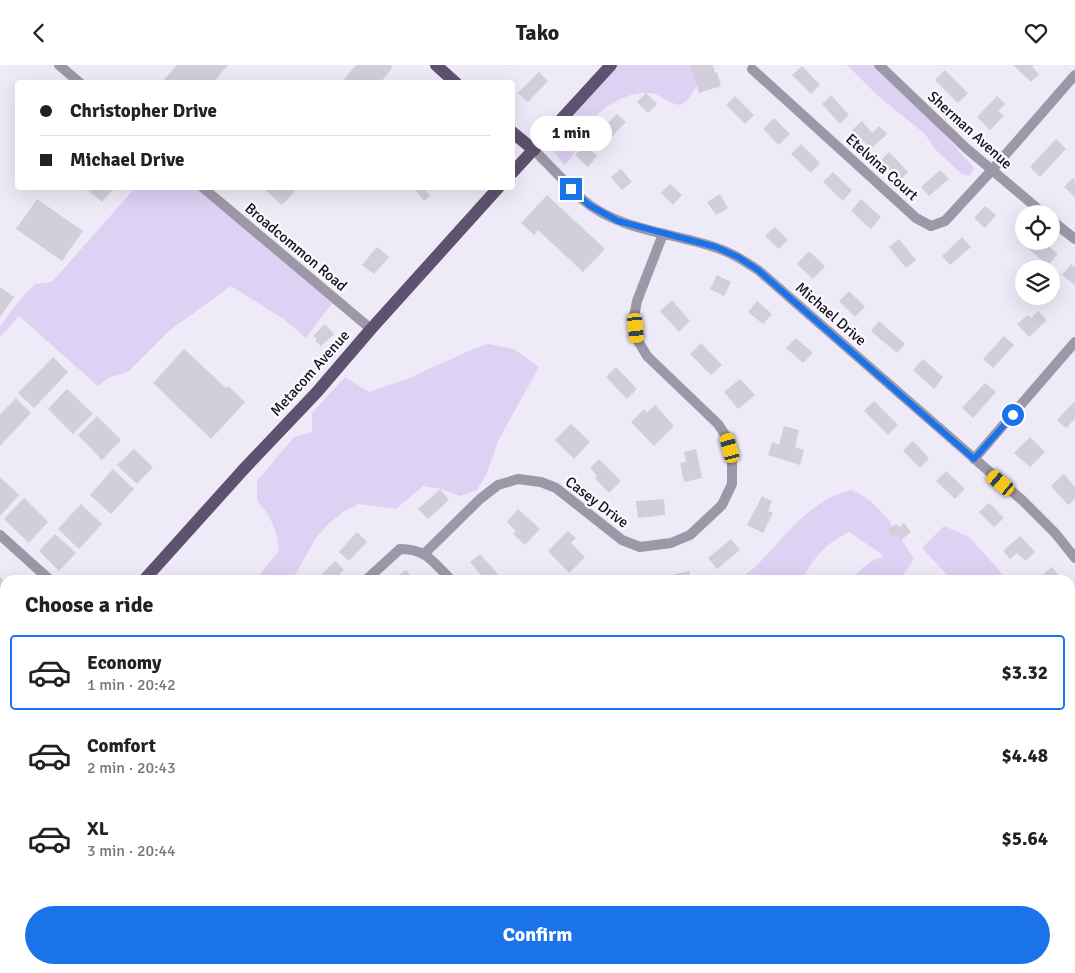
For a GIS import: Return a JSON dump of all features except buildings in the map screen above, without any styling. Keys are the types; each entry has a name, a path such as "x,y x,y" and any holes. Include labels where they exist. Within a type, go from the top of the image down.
{"main road":[{"path":"436,65 453,80"},
{"path":"515,170 611,65"},
{"path":"515,134 534,149"},
{"name":"Metacom Avenue","path":"148,575 243,470 317,392 496,190"}],"street":[{"path":"59,65 76,80"},
{"name":"Sherman Avenue","path":"879,65 966,149 1033,205"},
{"name":"Etelvina Court","path":"752,69 916,218 931,226 944,221 992,170 1075,75"},
{"name":"Michael Drive","path":"534,149 589,205 618,221 716,247 738,257 758,270 1022,500 1056,534 1075,558"},
{"name":"Broadcommon Road","path":"206,190 371,329"},
{"path":"1060,227 1075,239"},
{"name":"Casey Drive","path":"424,554 480,499 498,485 518,479 541,482 556,489 622,540 640,547 671,543 690,535 722,505 732,484 732,459 727,438 718,424 647,356 637,339 634,317 637,301 663,233"},
{"path":"974,459 1075,342"},
{"path":"0,535 44,575"},
{"path":"371,575 400,549 414,549 424,554 446,575"}],"shaded area":[{"path":"616,65 695,65 698,84 688,99 681,105 650,93 632,95 615,102 592,119 581,136 572,156 564,165 553,150 561,129 578,106"},
{"path":"847,65 872,65 942,132 974,168 970,176 962,174 936,150 925,134 877,95"},
{"path":"133,190 197,190 332,303 306,338 285,320 231,286 170,330 128,372 110,377 98,386 19,316 0,337 0,327 18,302 35,284 52,282"},
{"path":"488,344 514,349 539,367 498,441 486,475 477,490 460,496 442,489 423,486 396,509 359,504 343,512 328,524 316,538 295,575 259,575 279,551 276,532 269,516 257,500 257,481 294,437 312,432 312,413 345,377 369,392 407,379"},
{"path":"851,490 862,495 872,502 888,519 914,559 903,575 854,575 873,560 883,555 849,532 834,540 821,552 810,565 805,575 744,575 756,566 802,518 824,501 837,494"},
{"path":"944,526 969,537 1003,575 947,575 922,548"}],"route":[{"path":"571,189 589,205 608,217 631,225 716,247 758,270 974,459 1013,415"}]}
